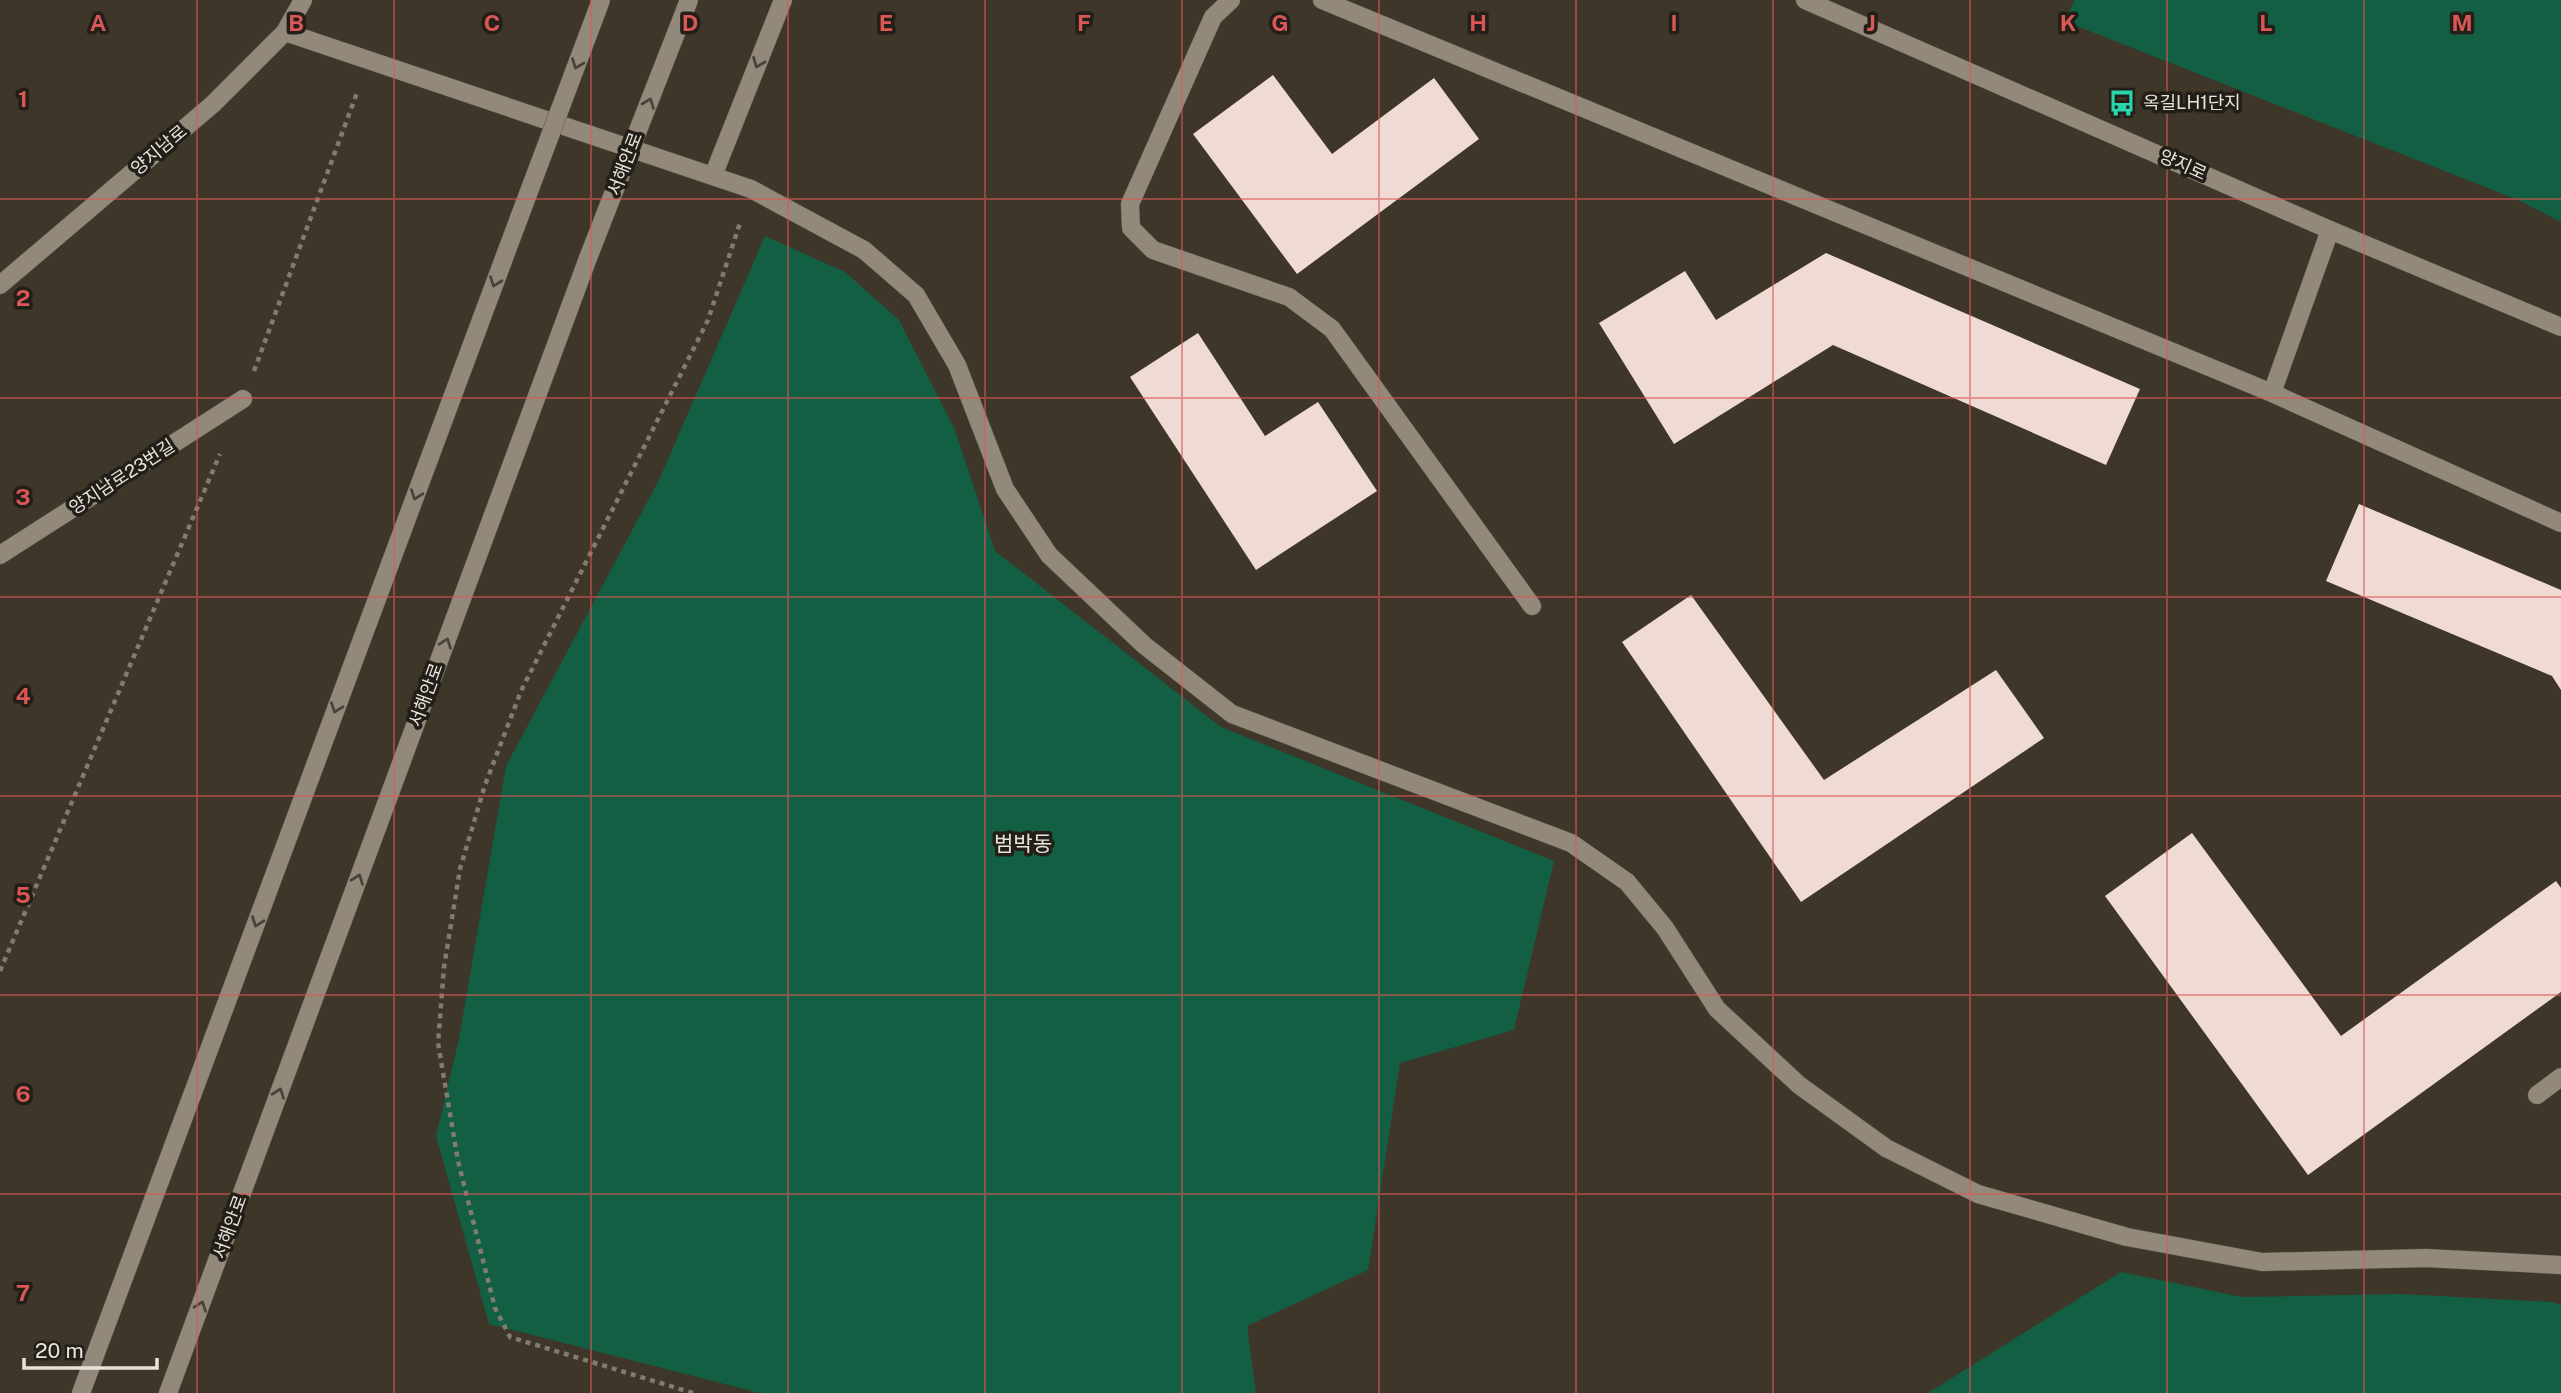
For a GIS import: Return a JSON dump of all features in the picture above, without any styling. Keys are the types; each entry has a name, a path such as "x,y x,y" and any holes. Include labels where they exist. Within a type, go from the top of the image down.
{"street":[{"name":"양지남로","path":"0,285 213,104 285,32 303,0"},
{"path":"81,1393 601,0"},
{"name":"서해안로","path":"168,1393 588,258 690,0"},
{"path":"713,176 783,0"},
{"path":"1231,0 1213,17 1130,204 1131,228 1153,250 1289,297 1332,328 1532,606"},
{"path":"1322,0 2272,393 2561,523"},
{"name":"양지로","path":"1805,0 2330,230 2561,327"},
{"path":"285,32 751,189 864,250 916,295 957,365 1005,489 1049,555 1144,645 1232,714 1571,843 1627,882 1665,928 1717,1009 1799,1085 1886,1148 1978,1194 2127,1237 2262,1262 2426,1258 2561,1265"},
{"path":"2272,393 2330,230"},
{"name":"양지남로23번길","path":"0,555 243,398"},
{"path":"2537,1095 2561,1077"}],"path":[{"path":"243,398 369,60"},
{"path":"693,1393 510,1337 495,1308 458,1161 438,1043 444,967 460,869 485,785 521,691 708,320 751,189"},
{"path":"0,971 222,450"}],"green space":[{"path":"2075,0 2561,0 2561,222 2518,200 2064,21"},
{"path":"765,236 845,272 899,320 955,430 995,551 1221,727 1554,861 1514,1030 1400,1063 1368,1270 1247,1326 1256,1393 760,1393 489,1324 436,1136 459,1039 506,766 659,480"},
{"path":"2121,1272 2242,1297 2401,1294 2552,1302 2561,1305 2561,1393 1928,1393"}],"building":[{"path":"1273,75 1332,154 1434,78 1479,139 1297,274 1193,134"},
{"path":"1826,253 2140,389 2106,465 1833,345 1674,444 1599,323 1685,271 1716,320"},
{"path":"1198,333 1265,436 1318,402 1377,491 1256,570 1130,377"},
{"path":"2359,504 2561,590 2561,690 2552,676 2326,581"},
{"path":"1691,595 1824,780 1996,670 2044,738 1801,902 1622,642"},
{"path":"2192,833 2341,1036 2556,881 2561,888 2561,992 2308,1175 2105,896"}],"place":[{"name":"옥길LH1단지","path":"2122,103"}],"district":[{"name":"범박동","path":"1023,844"}]}
